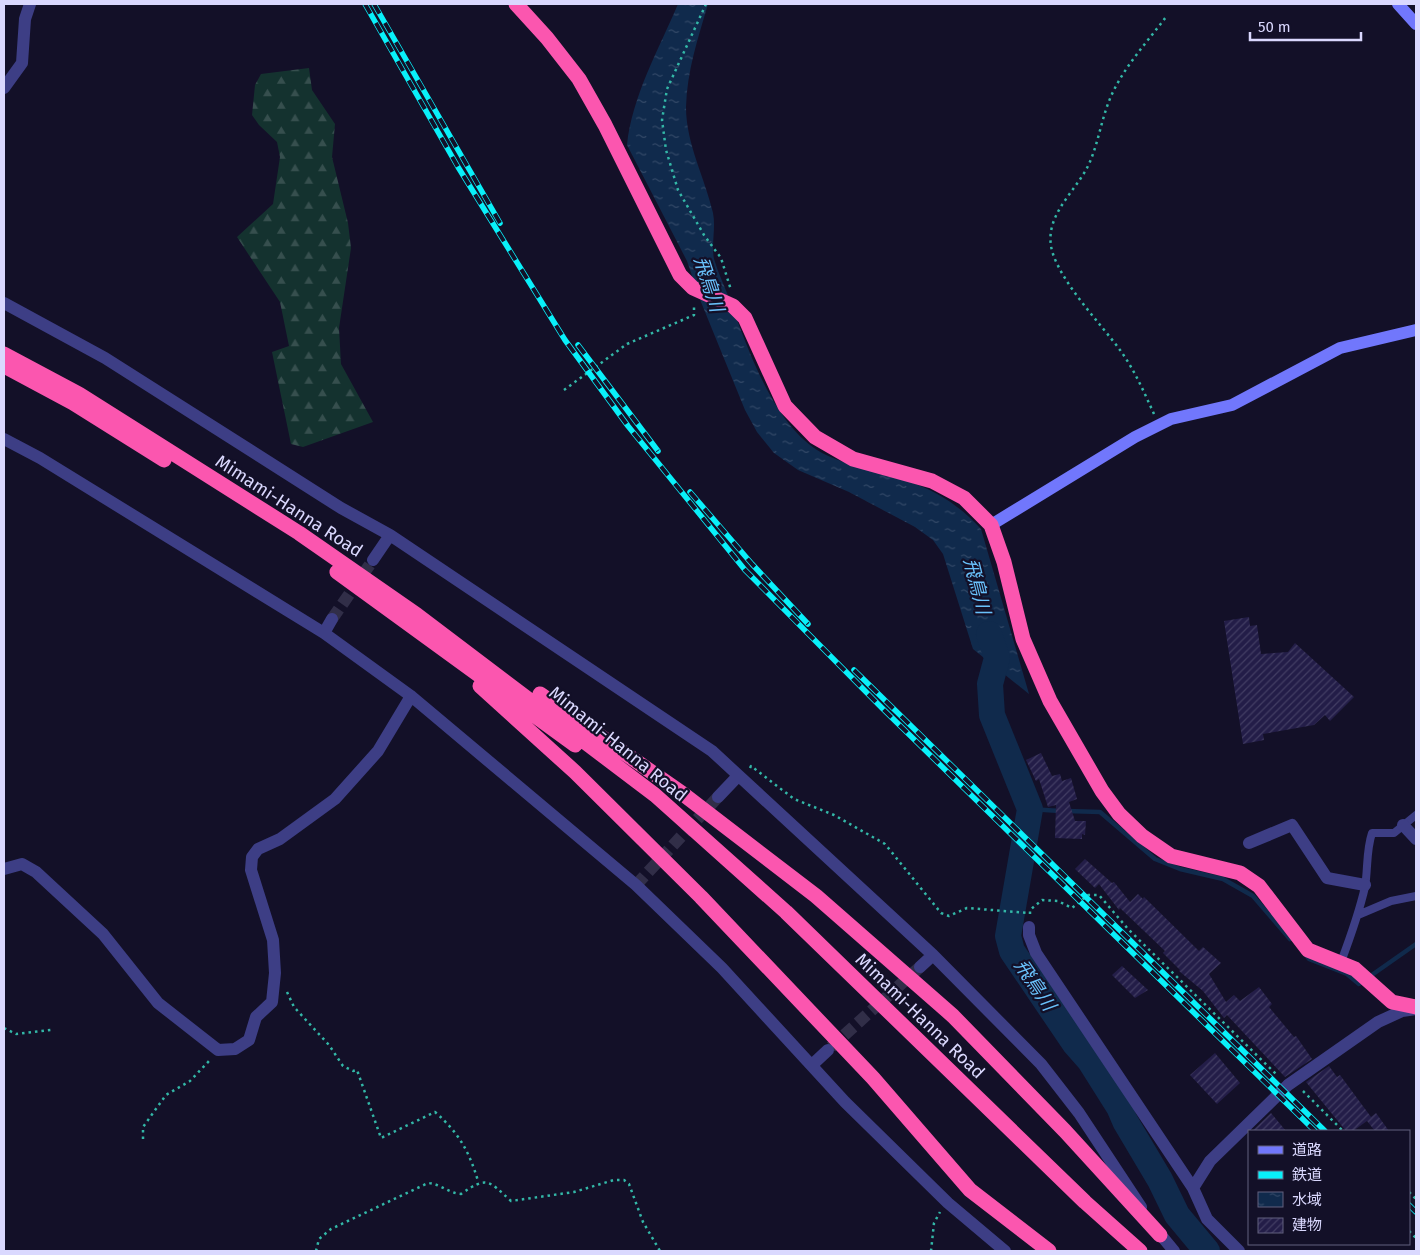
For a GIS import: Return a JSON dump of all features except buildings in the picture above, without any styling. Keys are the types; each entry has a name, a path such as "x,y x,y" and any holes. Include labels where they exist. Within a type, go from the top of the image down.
{"highway":[{"path":"516,4 547,38 579,79 680,275 691,286 735,308 746,318 785,406 815,437 853,459 932,481 964,498 991,525 1004,562 1026,648 1050,701 1102,791 1119,814 1142,836 1171,856 1240,873 1259,886 1308,950 1355,969 1392,1002 1416,1008"},
{"name":"Mimami-Hanna Road","path":"4,354 79,394 299,533 651,802 782,916 954,1090 1130,1249"},
{"name":"Mimami-Hanna Road","path":"4,366 72,404 275,529 412,618"},
{"path":"412,618 546,698 683,794 816,896 953,1016 1065,1131 1160,1235"},
{"path":"412,618 575,772 701,897 872,1078 970,1190 1049,1251"}],"street":[{"path":"4,88 22,62 25,19 30,4"},
{"path":"1398,4 1416,24"},
{"path":"4,303 105,358 341,508 390,535 712,751 933,956 1041,1064 1079,1113 1160,1235 1174,1251"},
{"path":"991,525 1135,437 1171,419 1232,405 1340,348 1416,330"},
{"path":"4,439 57,469 324,633 411,696 636,885 722,968 845,1102 946,1201 1005,1251"},
{"path":"373,560 390,535"},
{"path":"324,633 332,619"},
{"path":"4,869 22,864 36,872 103,934 158,1003 218,1050 235,1049 249,1040 256,1018 272,1002 275,974 273,940 251,870 252,857 258,848 280,839 335,799 378,751 411,696"},
{"path":"718,797 738,776"},
{"path":"1249,843 1292,825 1326,878 1365,885"},
{"path":"1403,825 1416,839"},
{"path":"1029,927 1028,935 1036,953 1193,1188 1207,1219 1239,1251"},
{"path":"920,967 933,956"},
{"path":"1193,1188 1210,1161 1291,1083 1378,1022 1402,1011 1416,1008"},
{"path":"812,1064 828,1050"}],"lane":[{"path":"1341,962 1358,915 1365,885 1369,843 1372,833 1394,833 1416,815"},
{"path":"1358,915 1391,901 1416,896"}],"path":[{"path":"706,4 667,89 662,120 666,150 678,190 704,235 721,258 735,308"},
{"path":"1159,425 1121,351 1073,289 1053,253 1051,228 1071,190 1087,168 1098,142 1102,121 1124,71 1166,17"},
{"path":"564,390 627,344 694,315 695,308 691,286"},
{"path":"738,776 751,766 794,799 834,815 886,844 940,913 949,916 967,908 1027,912"},
{"path":"1029,927 1030,910 1042,900 1058,902 1072,908 1088,895 1099,895 1128,929 1341,1130"},
{"path":"273,992 282,988 287,991 294,1007 329,1045 343,1066 353,1071 357,1070 381,1138 435,1112 451,1126 470,1154 478,1182"},
{"path":"4,1028 16,1034 51,1030"},
{"path":"143,1139 143,1128 166,1095 190,1081 218,1050"},
{"path":"316,1251 319,1239 331,1229 428,1183 439,1184 452,1193 461,1194 478,1182 485,1181 494,1184 511,1200 574,1192 614,1180 624,1180 629,1184 643,1222 660,1251"},
{"path":"931,1251 934,1223 946,1201"}],"green space":[{"path":"309,68 312,90 335,124 332,157 348,223 351,248 339,328 341,364 373,422 303,447 291,444 272,352 289,346 280,302 237,237 273,204 280,157 277,142 259,125 252,115 255,85 261,74"}],"water":[{"path":"678,4 708,4 691,68 686,107 687,121 692,148 713,213 713,248 717,270 763,383 787,421 801,437 817,450 841,461 900,478 928,489 955,505 981,529 1029,694 973,649 943,554 933,540 915,527 849,492 798,470 774,453 757,432 745,410 701,302 687,261 627,145 634,109 640,91"}],"waterway":[{"name":"飛鳥川","path":"989,634 997,658 990,684 992,715 1030,809 1008,936 1012,951 1075,1044 1090,1061 1119,1107 1125,1121 1160,1180 1177,1215 1207,1251"},
{"path":"1030,809 1060,811"},
{"path":"1067,811 1100,812 1155,859 1180,869 1223,879 1253,896 1290,939"},
{"path":"1306,955 1309,959 1347,974 1359,984 1416,944"}],"tunnel":[{"path":"332,619 373,560"},
{"path":"636,885 718,797"},
{"path":"831,1047 920,967"}],"railway":[{"path":"365,4 458,167 565,340 628,426 745,570 882,708 1314,1130"},
{"path":"374,4 500,223"},
{"path":"578,345 658,451"},
{"path":"690,492 752,564 808,624"},
{"path":"854,670 1324,1130"},
{"path":"1410,1206 1416,1212"}]}
